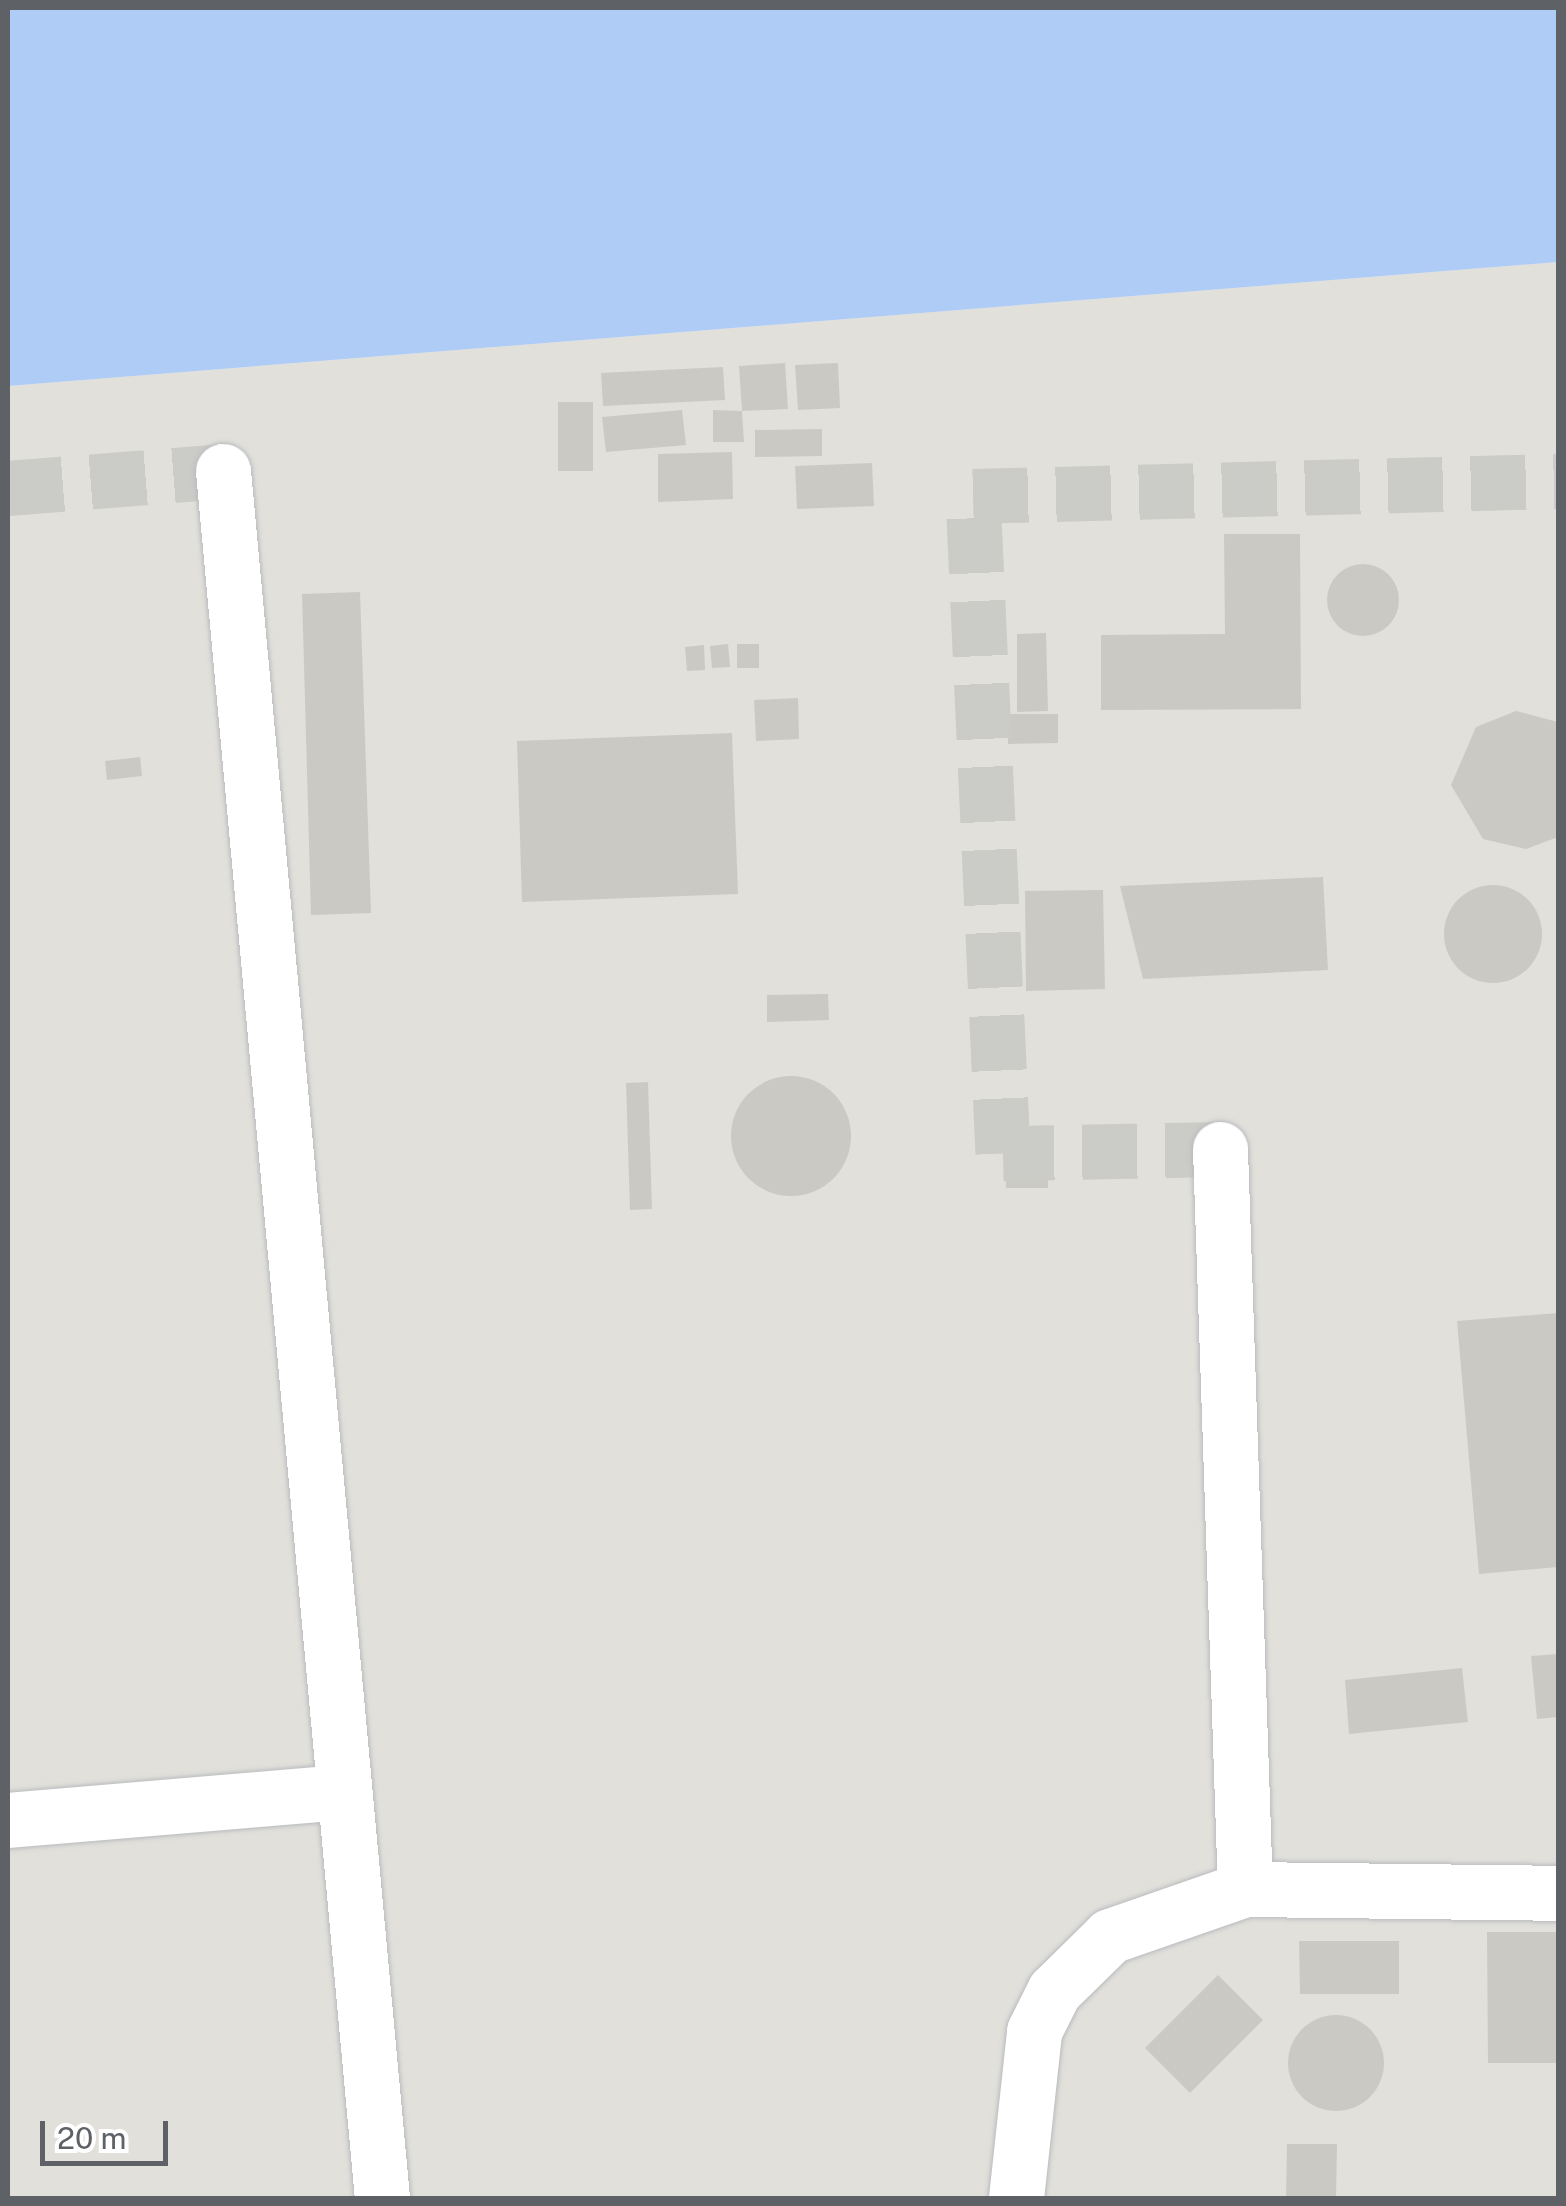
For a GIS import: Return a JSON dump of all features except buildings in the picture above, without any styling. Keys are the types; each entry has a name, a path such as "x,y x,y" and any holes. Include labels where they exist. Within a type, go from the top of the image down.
{"street":[{"path":"223,470 341,1792 382,2198"},
{"path":"1220,1149 1245,1889"},
{"path":"8,1820 341,1792"},
{"path":"1016,2198 1026,2068 1054,1991 1110,1936 1245,1889 1558,1893"}],"shaded area":[{"path":"1558,262 1558,2198 8,2198 8,386"}],"water":[{"path":"8,8 1558,8 1558,262 8,386"}],"tunnel":[{"path":"8,488 223,471"},
{"path":"1220,1149 1003,1153 973,496 1558,481"}]}
